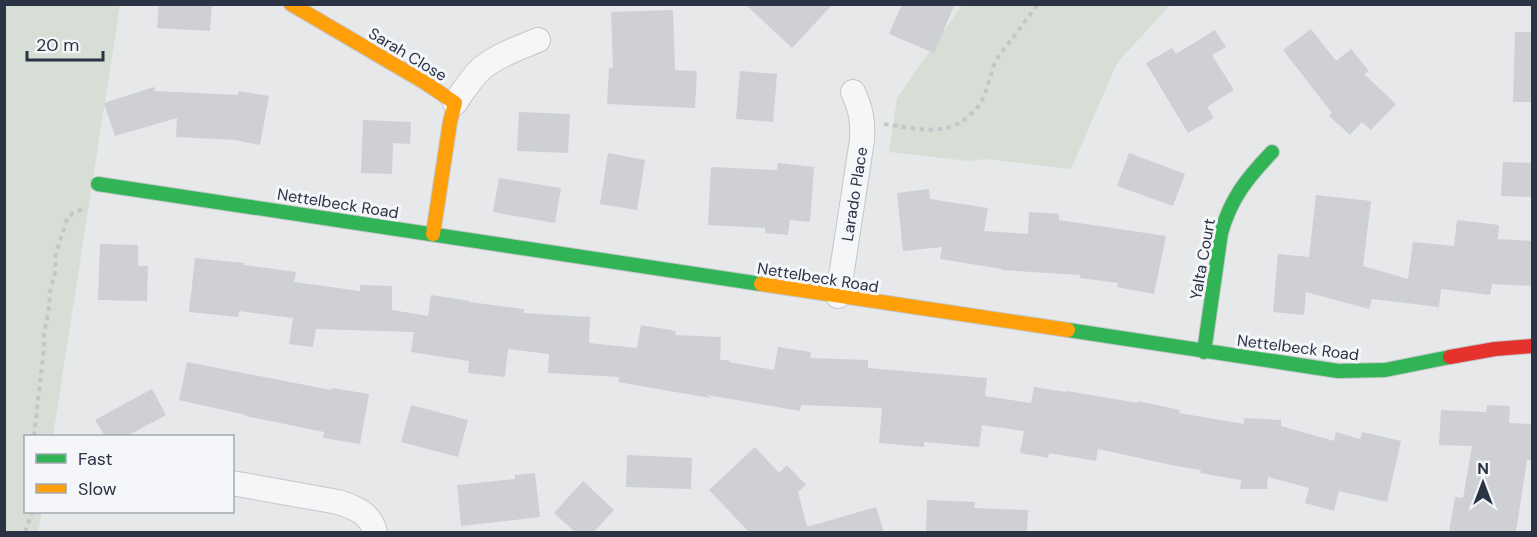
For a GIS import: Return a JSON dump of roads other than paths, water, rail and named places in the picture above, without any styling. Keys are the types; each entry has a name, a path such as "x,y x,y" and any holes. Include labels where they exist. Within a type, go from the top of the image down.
{"street":[{"name":"Sarah Close","path":"291,4 424,82 455,103 433,234"},
{"path":"455,103 466,85 480,69 494,59 538,40"},
{"name":"Larado Place","path":"838,296 862,140 860,106 853,92"},
{"name":"Yalta Court","path":"1203,352 1221,233 1226,215 1232,199 1244,182 1272,152"},
{"name":"Nettelbeck Road","path":"98,184 1338,371 1382,370 1497,347 1533,346"},
{"path":"234,483 338,502 366,515 375,532"}]}
